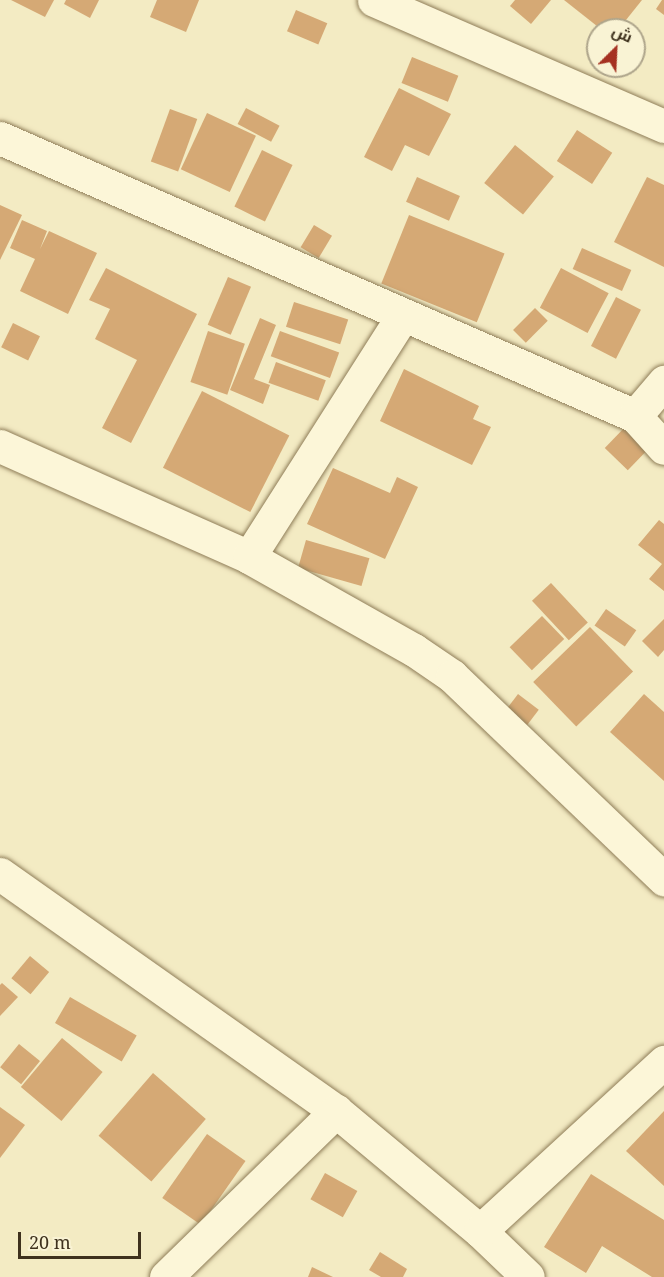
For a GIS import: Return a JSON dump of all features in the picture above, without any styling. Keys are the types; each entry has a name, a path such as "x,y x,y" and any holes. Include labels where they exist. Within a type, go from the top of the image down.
{"street":[{"path":"374,0 664,126"},
{"path":"0,138 635,416 664,448"},
{"path":"249,557 403,315"},
{"path":"635,416 664,382"},
{"path":"0,446 249,557 414,650 452,676 664,879"},
{"path":"0,874 336,1111 480,1231 528,1277"},
{"path":"480,1231 664,1062"},
{"path":"166,1277 336,1111"}],"building":[{"path":"11,0 54,0 45,17"},
{"path":"66,0 99,0 90,18 64,4"},
{"path":"157,0 199,0 186,32 150,17"},
{"path":"515,0 551,0 531,24 510,6"},
{"path":"564,0 642,0 628,18 587,18"},
{"path":"664,0 664,15 656,9"},
{"path":"296,10 327,23 318,44 287,31"},
{"path":"412,57 458,76 448,102 402,83"},
{"path":"399,88 451,114 429,156 405,145 392,171 364,157"},
{"path":"246,108 280,126 271,142 238,124"},
{"path":"170,109 197,119 178,172 151,162"},
{"path":"207,113 256,136 230,192 181,169"},
{"path":"577,130 612,153 592,184 557,161"},
{"path":"515,145 554,176 523,215 484,183"},
{"path":"262,150 293,165 265,222 234,207"},
{"path":"417,177 460,196 449,221 406,202"},
{"path":"647,177 664,185 664,267 614,242"},
{"path":"0,205 22,215 0,260"},
{"path":"409,215 504,254 477,322 381,284"},
{"path":"22,220 47,231 40,249 49,231 97,253 68,314 20,291 35,259 10,248"},
{"path":"314,225 332,236 319,258 301,247"},
{"path":"582,248 631,270 622,291 573,269"},
{"path":"106,268 197,314 131,443 102,428 137,360 95,339 110,309 89,300"},
{"path":"561,268 609,293 588,333 540,308"},
{"path":"228,277 251,287 231,335 208,325"},
{"path":"616,297 641,310 616,359 591,346"},
{"path":"294,302 348,320 340,344 286,327"},
{"path":"535,308 548,321 526,343 513,330"},
{"path":"260,318 276,325 254,379 270,385 263,404 230,390"},
{"path":"13,323 40,336 28,360 1,347"},
{"path":"208,331 245,344 227,395 190,382"},
{"path":"280,331 339,353 330,378 271,356"},
{"path":"276,362 326,380 318,401 268,383"},
{"path":"404,369 479,406 473,419 491,427 472,465 380,421"},
{"path":"202,391 289,435 250,512 163,468"},
{"path":"627,425 650,447 628,470 605,448"},
{"path":"333,468 390,493 397,477 418,487 385,559 307,524"},
{"path":"659,520 664,524 664,591 649,579 662,564 638,545"},
{"path":"306,540 369,558 361,586 298,568"},
{"path":"551,583 588,622 569,640 532,601"},
{"path":"606,609 636,630 625,647 595,625"},
{"path":"542,616 564,639 532,670 510,647"},
{"path":"664,619 664,650 658,657 642,641"},
{"path":"590,627 633,672 576,726 533,682"},
{"path":"518,694 539,710 521,733 501,717"},
{"path":"644,694 664,712 664,781 610,732"},
{"path":"30,956 49,972 31,994 11,978"},
{"path":"2,983 18,997 0,1016 0,985"},
{"path":"70,997 137,1036 122,1061 55,1023"},
{"path":"62,1038 103,1072 61,1121 21,1087"},
{"path":"19,1044 40,1061 21,1084 0,1067"},
{"path":"153,1073 206,1119 151,1182 99,1136"},
{"path":"0,1107 25,1125 0,1158"},
{"path":"664,1111 664,1186 626,1151"},
{"path":"207,1134 246,1161 201,1225 162,1198"},
{"path":"325,1173 357,1191 343,1217 310,1199"},
{"path":"591,1174 664,1220 664,1277 652,1277 602,1246 586,1273 544,1247"},
{"path":"380,1252 407,1269 403,1277 381,1277 369,1270"},
{"path":"312,1267 333,1277 308,1277"}]}
